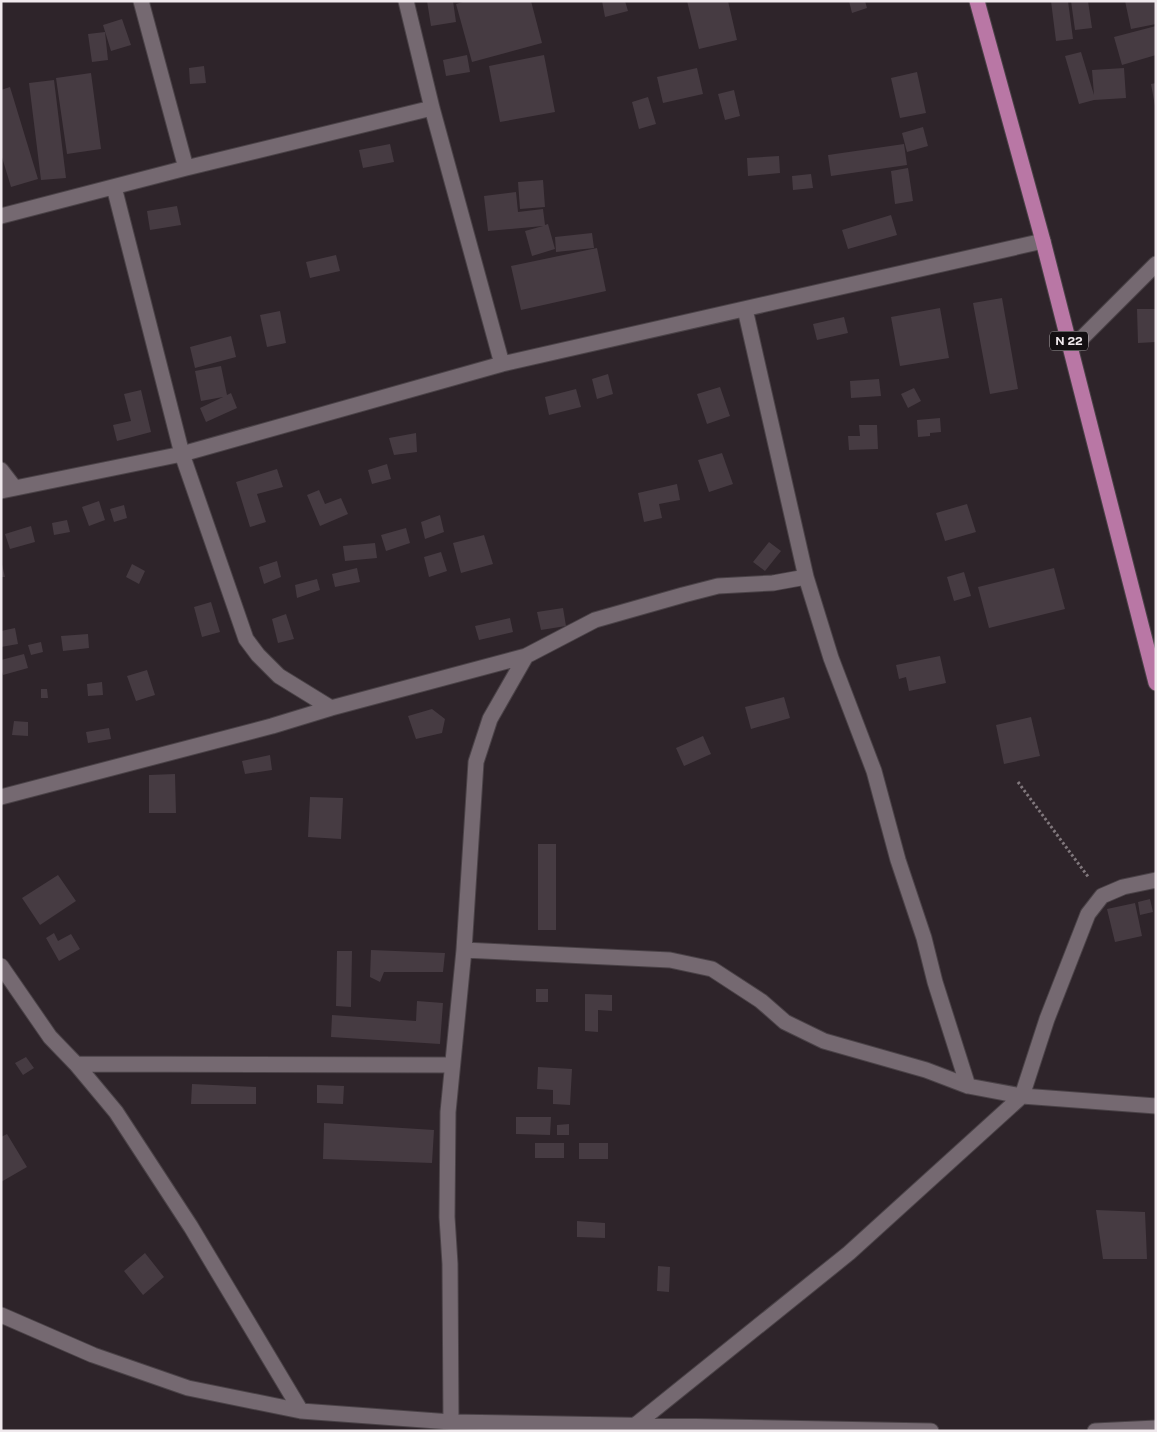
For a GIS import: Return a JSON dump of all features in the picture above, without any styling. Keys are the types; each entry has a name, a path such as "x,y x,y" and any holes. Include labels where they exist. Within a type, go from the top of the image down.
{"main road":[{"name":"N 22","path":"977,1 1043,241 1156,683"}],"street":[{"path":"141,1 186,168"},
{"path":"406,1 432,108 502,364"},
{"path":"1,216 186,168 432,108"},
{"path":"114,187 182,454 246,639 278,676 331,708"},
{"path":"1,470 7,489 182,454 502,364 1043,241"},
{"path":"1071,349 1156,264"},
{"path":"745,309 806,576 830,658 874,771 898,860 924,938 935,982 968,1086"},
{"path":"1,797 262,729 331,708 526,656 595,620 718,586 772,583 806,576"},
{"path":"451,1422 450,1264 447,1217 448,1122 464,950 476,762 490,719 526,656"},
{"path":"634,1426 849,1253 1022,1096 1047,1019 1088,914 1102,896 1123,887 1156,880"},
{"path":"464,950 670,960 712,969 761,1001 785,1022 824,1040 926,1070 968,1086 1022,1096 1156,1106"},
{"path":"1,966 50,1037 76,1064 116,1112 191,1228 301,1411"},
{"path":"76,1064 452,1065"},
{"path":"1,1315 93,1355 188,1388 301,1411 533,1427 634,1426 931,1431"},
{"path":"1095,1431 1156,1428"}],"path":[{"path":"1018,782 1102,896"}],"building":[{"path":"427,1 453,1 456,22 431,26"},
{"path":"466,1 531,1 542,43 472,62 456,4"},
{"path":"602,1 625,1 628,11 605,17"},
{"path":"687,1 728,1 737,40 699,49"},
{"path":"849,1 865,1 867,8 852,13"},
{"path":"1051,1 1068,1 1073,39 1056,41"},
{"path":"1071,1 1088,1 1092,28 1075,30"},
{"path":"1125,1 1156,1 1156,24 1131,29"},
{"path":"122,19 131,45 111,51 103,25"},
{"path":"1156,26 1156,55 1122,65 1114,37"},
{"path":"105,32 108,60 92,62 88,34"},
{"path":"1081,52 1094,95 1092,70 1124,68 1126,98 1094,100 1079,104 1065,56"},
{"path":"467,55 470,72 446,76 443,60"},
{"path":"544,55 555,112 500,122 489,66"},
{"path":"204,66 206,83 190,84 189,68"},
{"path":"697,68 703,94 663,103 657,77"},
{"path":"917,72 926,113 900,118 891,78"},
{"path":"91,73 101,149 67,154 56,78"},
{"path":"54,80 66,178 41,180 29,83"},
{"path":"1156,83 1156,106 1155,106 1151,84"},
{"path":"10,87 38,179 11,187 1,154 1,90"},
{"path":"734,90 740,116 725,120 718,94"},
{"path":"648,97 656,124 639,129 632,102"},
{"path":"923,127 928,146 907,152 902,133"},
{"path":"390,144 394,162 363,168 359,150"},
{"path":"904,144 907,165 831,176 828,155"},
{"path":"779,156 780,173 748,176 747,158"},
{"path":"908,168 913,201 895,204 891,171"},
{"path":"811,174 813,188 793,190 792,176"},
{"path":"543,180 545,207 520,209 518,182"},
{"path":"516,192 518,212 543,209 545,225 548,224 555,249 532,256 525,231 543,226 488,231 484,196"},
{"path":"177,206 181,225 150,230 147,211"},
{"path":"891,215 897,235 848,249 842,230"},
{"path":"592,233 594,248 556,252 555,237"},
{"path":"597,248 606,291 521,310 511,266"},
{"path":"336,255 340,271 310,278 306,262"},
{"path":"1002,298 1018,389 990,394 973,303"},
{"path":"940,308 949,358 900,366 891,317"},
{"path":"1137,309 1156,309 1156,342 1138,343"},
{"path":"280,311 286,343 267,347 260,315"},
{"path":"844,317 848,333 817,340 813,324"},
{"path":"231,336 236,357 195,368 190,347"},
{"path":"221,366 227,395 231,393 237,408 206,422 200,408 223,397 201,401 195,371"},
{"path":"608,374 613,394 597,399 592,379"},
{"path":"879,379 881,396 851,398 850,381"},
{"path":"720,387 730,416 707,424 697,394"},
{"path":"914,388 921,401 908,408 901,394"},
{"path":"576,389 581,407 549,415 545,397"},
{"path":"141,390 151,432 117,441 113,425 131,421 124,394"},
{"path":"940,418 941,432 930,433 930,436 918,437 917,420"},
{"path":"859,425 877,425 878,449 849,450 848,436 860,436"},
{"path":"416,433 417,452 394,455 389,438"},
{"path":"722,453 733,484 709,492 698,460"},
{"path":"387,464 391,479 372,484 368,470"},
{"path":"277,469 283,487 257,494 266,522 250,527 236,482"},
{"path":"677,484 680,500 659,504 662,518 644,522 638,493"},
{"path":"319,490 325,504 341,498 348,514 320,526 307,495"},
{"path":"99,501 105,520 89,526 82,507"},
{"path":"967,504 976,532 945,541 936,513"},
{"path":"124,505 127,518 114,522 110,509"},
{"path":"440,515 444,532 425,539 421,522"},
{"path":"67,520 70,532 54,535 52,523"},
{"path":"31,526 35,542 10,549 5,534"},
{"path":"406,528 410,543 386,551 381,535"},
{"path":"484,535 493,564 461,573 453,543"},
{"path":"769,542 781,551 765,571 753,562"},
{"path":"375,543 377,558 345,561 343,546"},
{"path":"441,552 447,571 429,577 424,557"},
{"path":"1,560 5,577 1,577"},
{"path":"277,561 281,577 264,584 259,567"},
{"path":"132,564 145,571 139,584 126,577"},
{"path":"357,568 360,582 335,587 332,574"},
{"path":"1054,568 1065,609 989,628 978,587"},
{"path":"964,572 971,596 954,601 947,577"},
{"path":"317,579 320,590 297,598 295,585"},
{"path":"211,602 220,632 202,637 194,607"},
{"path":"563,608 566,626 541,630 537,612"},
{"path":"286,614 294,639 278,643 272,619"},
{"path":"510,618 513,632 479,640 475,626"},
{"path":"15,628 18,644 1,647 1,631"},
{"path":"88,634 89,648 63,651 61,636"},
{"path":"41,642 43,652 31,655 28,645"},
{"path":"24,654 28,668 3,675 1,660"},
{"path":"940,656 946,683 909,691 906,677 899,679 896,665"},
{"path":"147,670 155,695 136,701 127,676"},
{"path":"102,682 103,695 88,696 87,684"},
{"path":"41,689 47,689 48,698 41,698"},
{"path":"784,697 790,718 751,729 745,707"},
{"path":"432,709 445,719 442,733 416,739 408,716"},
{"path":"1031,717 1040,756 1004,764 996,725"},
{"path":"14,721 28,722 28,736 12,735"},
{"path":"109,728 111,739 88,743 86,732"},
{"path":"703,736 711,754 684,766 676,748"},
{"path":"270,755 272,770 245,774 242,761"},
{"path":"175,774 176,813 149,813 149,775"},
{"path":"310,797 343,798 341,839 308,837"},
{"path":"538,844 556,844 556,930 538,930"},
{"path":"58,875 76,901 40,925 22,898"},
{"path":"1150,899 1153,912 1140,915 1138,902"},
{"path":"1135,903 1142,936 1115,942 1107,909"},
{"path":"54,933 58,941 71,934 80,949 59,961 46,938"},
{"path":"371,950 445,953 443,972 384,972 380,982 370,977"},
{"path":"337,951 352,951 351,1007 336,1006"},
{"path":"536,989 548,989 548,1002 536,1002"},
{"path":"585,994 612,995 612,1011 598,1010 598,1032 585,1031"},
{"path":"417,1001 443,1003 440,1044 331,1037 332,1015 416,1021"},
{"path":"26,1057 34,1068 23,1075 15,1063"},
{"path":"538,1067 572,1069 570,1105 553,1104 553,1090 537,1089"},
{"path":"192,1084 256,1087 256,1104 191,1104"},
{"path":"317,1085 344,1086 343,1104 317,1103"},
{"path":"516,1117 551,1117 550,1135 516,1134"},
{"path":"324,1123 434,1130 432,1163 323,1159"},
{"path":"569,1124 569,1135 557,1135 557,1125"},
{"path":"7,1134 27,1167 1,1182 1,1137"},
{"path":"535,1143 564,1143 564,1158 535,1158"},
{"path":"579,1143 608,1143 608,1159 579,1159"},
{"path":"1096,1210 1145,1212 1147,1259 1103,1259"},
{"path":"577,1221 605,1223 605,1238 577,1237"},
{"path":"145,1253 164,1277 143,1295 124,1271"},
{"path":"658,1266 670,1267 669,1292 657,1291"}]}
